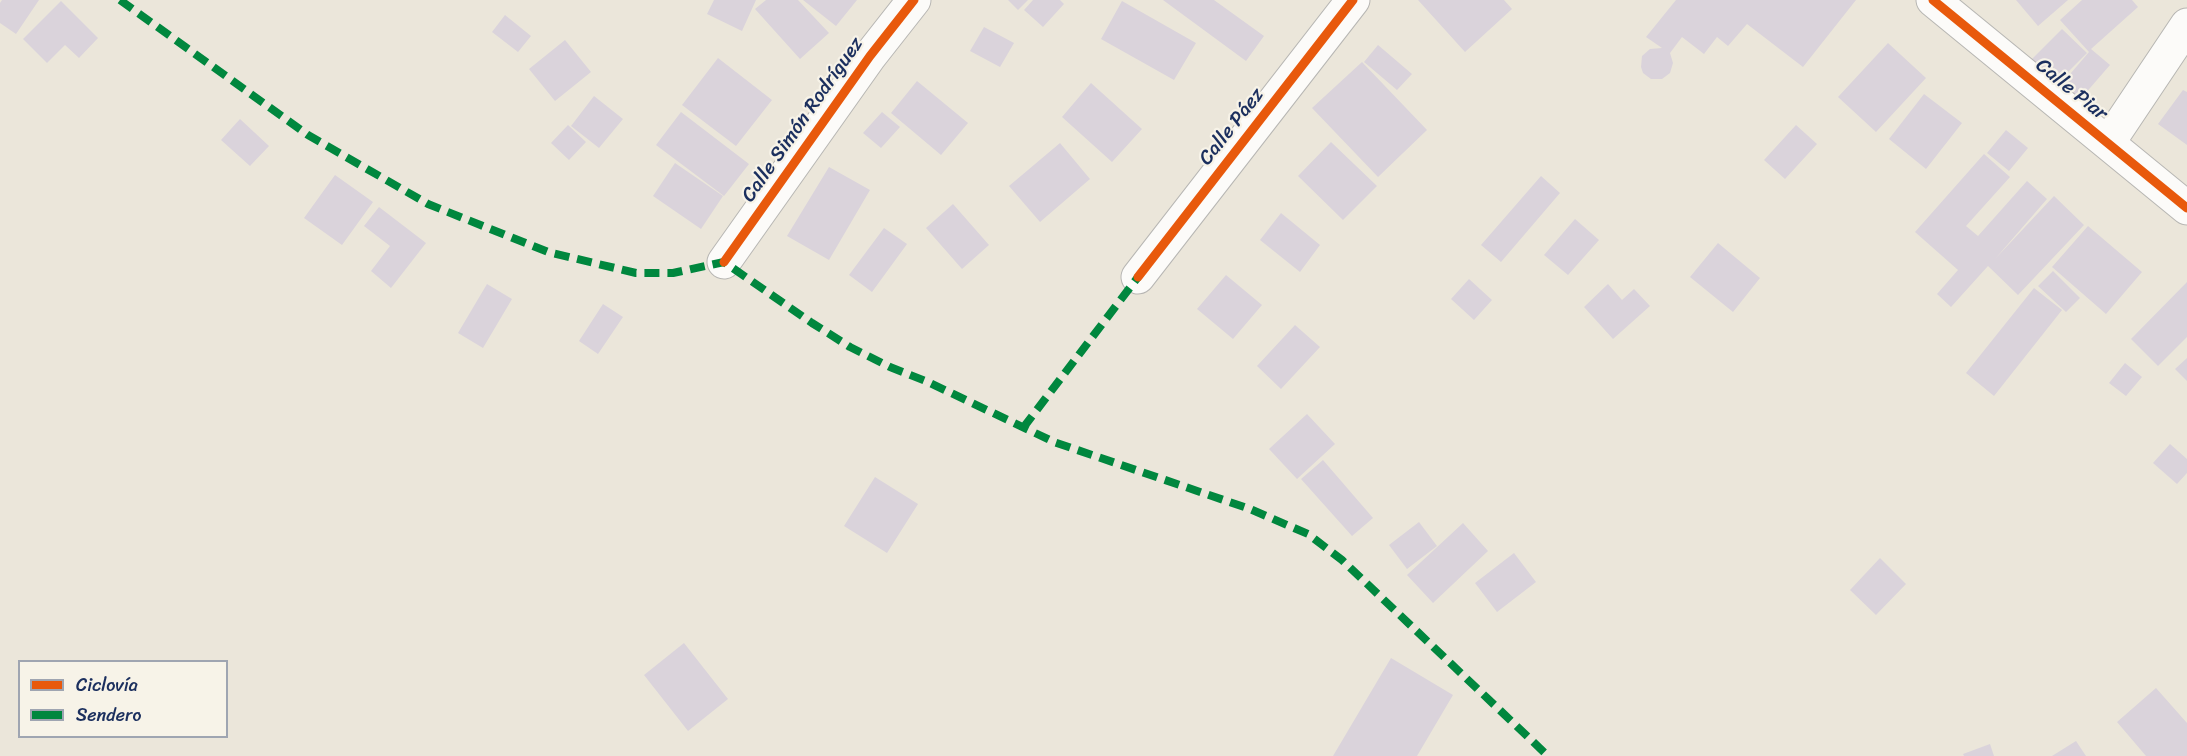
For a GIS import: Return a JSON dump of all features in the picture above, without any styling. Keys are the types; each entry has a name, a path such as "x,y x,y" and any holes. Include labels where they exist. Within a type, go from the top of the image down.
{"street":[{"name":"Calle Simón Rodríguez","path":"724,262 870,56 914,0"},
{"name":"Calle Páez","path":"1138,277 1353,0"},
{"name":"Calle Piar","path":"1933,0 2187,208"},
{"path":"2108,143 2187,25"}],"building":[{"path":"2,0 39,0 16,34 0,23"},
{"path":"714,0 756,0 742,31 707,14"},
{"path":"766,0 798,0 829,33 800,59 755,9"},
{"path":"803,0 857,0 836,26"},
{"path":"1008,0 1028,0 1018,10"},
{"path":"1033,0 1060,0 1064,4 1043,27 1024,10"},
{"path":"1163,0 1214,0 1264,36 1246,61"},
{"path":"1418,0 1504,0 1512,9 1465,52"},
{"path":"1676,0 1856,0 1803,67 1747,24 1728,46 1717,37 1704,54 1682,37 1670,53 1673,63 1670,73 1662,79 1651,79 1643,73 1642,56 1650,49 1662,48 1646,37"},
{"path":"2016,0 2068,0 2038,26"},
{"path":"2082,0 2132,0 2138,7 2091,49 2110,65 2077,103 2059,87 2089,52 2060,20"},
{"path":"61,1 98,38 79,58 65,45 47,63 23,39"},
{"path":"1122,1 1196,43 1174,80 1101,39"},
{"path":"505,15 531,36 518,52 492,32"},
{"path":"984,27 1014,43 1000,67 970,51"},
{"path":"2062,29 2087,53 2055,85 2030,61"},
{"path":"565,40 591,72 555,101 529,69"},
{"path":"1888,43 1926,78 1876,132 1838,97"},
{"path":"1378,45 1412,74 1397,90 1364,62"},
{"path":"718,58 772,100 736,146 682,105"},
{"path":"1362,62 1427,130 1378,177 1312,108"},
{"path":"917,81 968,123 941,155 891,113"},
{"path":"1091,83 1142,129 1112,162 1062,117"},
{"path":"2183,90 2187,92 2187,145 2158,124"},
{"path":"1924,94 1962,123 1926,169 1889,139"},
{"path":"594,96 623,119 599,148 571,126"},
{"path":"681,112 749,164 724,196 656,145"},
{"path":"882,112 900,127 881,148 863,133"},
{"path":"240,119 269,146 250,166 221,140"},
{"path":"568,125 586,142 569,160 551,143"},
{"path":"1796,125 1817,144 1785,179 1764,160"},
{"path":"2006,130 2028,148 2009,171 1987,153"},
{"path":"1331,142 1377,186 1343,220 1298,176"},
{"path":"1060,143 1090,179 1040,222 1009,186"},
{"path":"1984,154 2010,177 1966,226 1978,236 2027,181 2047,199 1995,259 2054,196 2084,225 2018,295 1988,266 1951,307 1937,294 1958,270 1915,232"},
{"path":"675,163 723,196 701,229 653,196"},
{"path":"829,167 870,190 829,260 787,236"},
{"path":"335,175 373,202 342,245 304,218"},
{"path":"1541,176 1560,193 1501,262 1481,245"},
{"path":"953,204 989,245 962,269 926,228"},
{"path":"379,207 426,243 391,288 371,271 390,246 364,226"},
{"path":"1281,213 1320,245 1300,272 1260,240"},
{"path":"1575,219 1599,240 1568,275 1544,255"},
{"path":"2088,226 2142,272 2106,314 2052,267"},
{"path":"884,228 907,244 872,292 849,275"},
{"path":"1718,243 1760,278 1733,312 1690,277"},
{"path":"2053,271 2080,298 2066,312 2038,286"},
{"path":"1226,275 1262,305 1233,339 1197,309"},
{"path":"1469,279 1492,300 1474,320 1451,299"},
{"path":"2187,282 2187,337 2158,366 2131,339"},
{"path":"487,284 512,299 483,348 458,333"},
{"path":"1608,284 1622,300 1634,289 1650,306 1613,339 1584,307"},
{"path":"2034,288 2062,310 1994,396 1966,373"},
{"path":"603,304 623,317 598,354 579,341"},
{"path":"1295,325 1320,347 1281,389 1257,366"},
{"path":"2187,358 2187,381 2175,369"},
{"path":"2125,363 2142,377 2126,396 2109,383"},
{"path":"1307,414 1335,444 1297,479 1269,449"},
{"path":"2170,444 2187,459 2187,473 2177,484 2153,463"},
{"path":"1323,460 1373,518 1352,536 1301,479"},
{"path":"875,477 918,504 887,553 844,526"},
{"path":"1419,522 1437,546 1407,569 1389,545"},
{"path":"1463,523 1488,551 1433,603 1407,575"},
{"path":"1514,553 1536,582 1497,612 1475,583"},
{"path":"1880,558 1906,584 1876,615 1850,590"},
{"path":"684,643 728,699 688,731 644,675"},
{"path":"1391,658 1453,695 1417,756 1333,756"},
{"path":"2156,688 2187,723 2187,756 2146,756 2117,722"},
{"path":"2076,741 2086,756 2052,756"},
{"path":"1990,744 1994,756 1964,756 1963,754"}],"marked path":[{"path":"120,0 308,135 428,204 548,252 636,273 673,273 724,262 812,323 850,347 890,367 928,382 1054,442 1250,509 1308,534 1342,560 1548,756"},
{"path":"1023,428 1138,277"}],"cycle path":[{"path":"724,262 870,56 914,0"},
{"path":"1138,277 1353,0"},
{"path":"1933,0 2187,208"}]}
